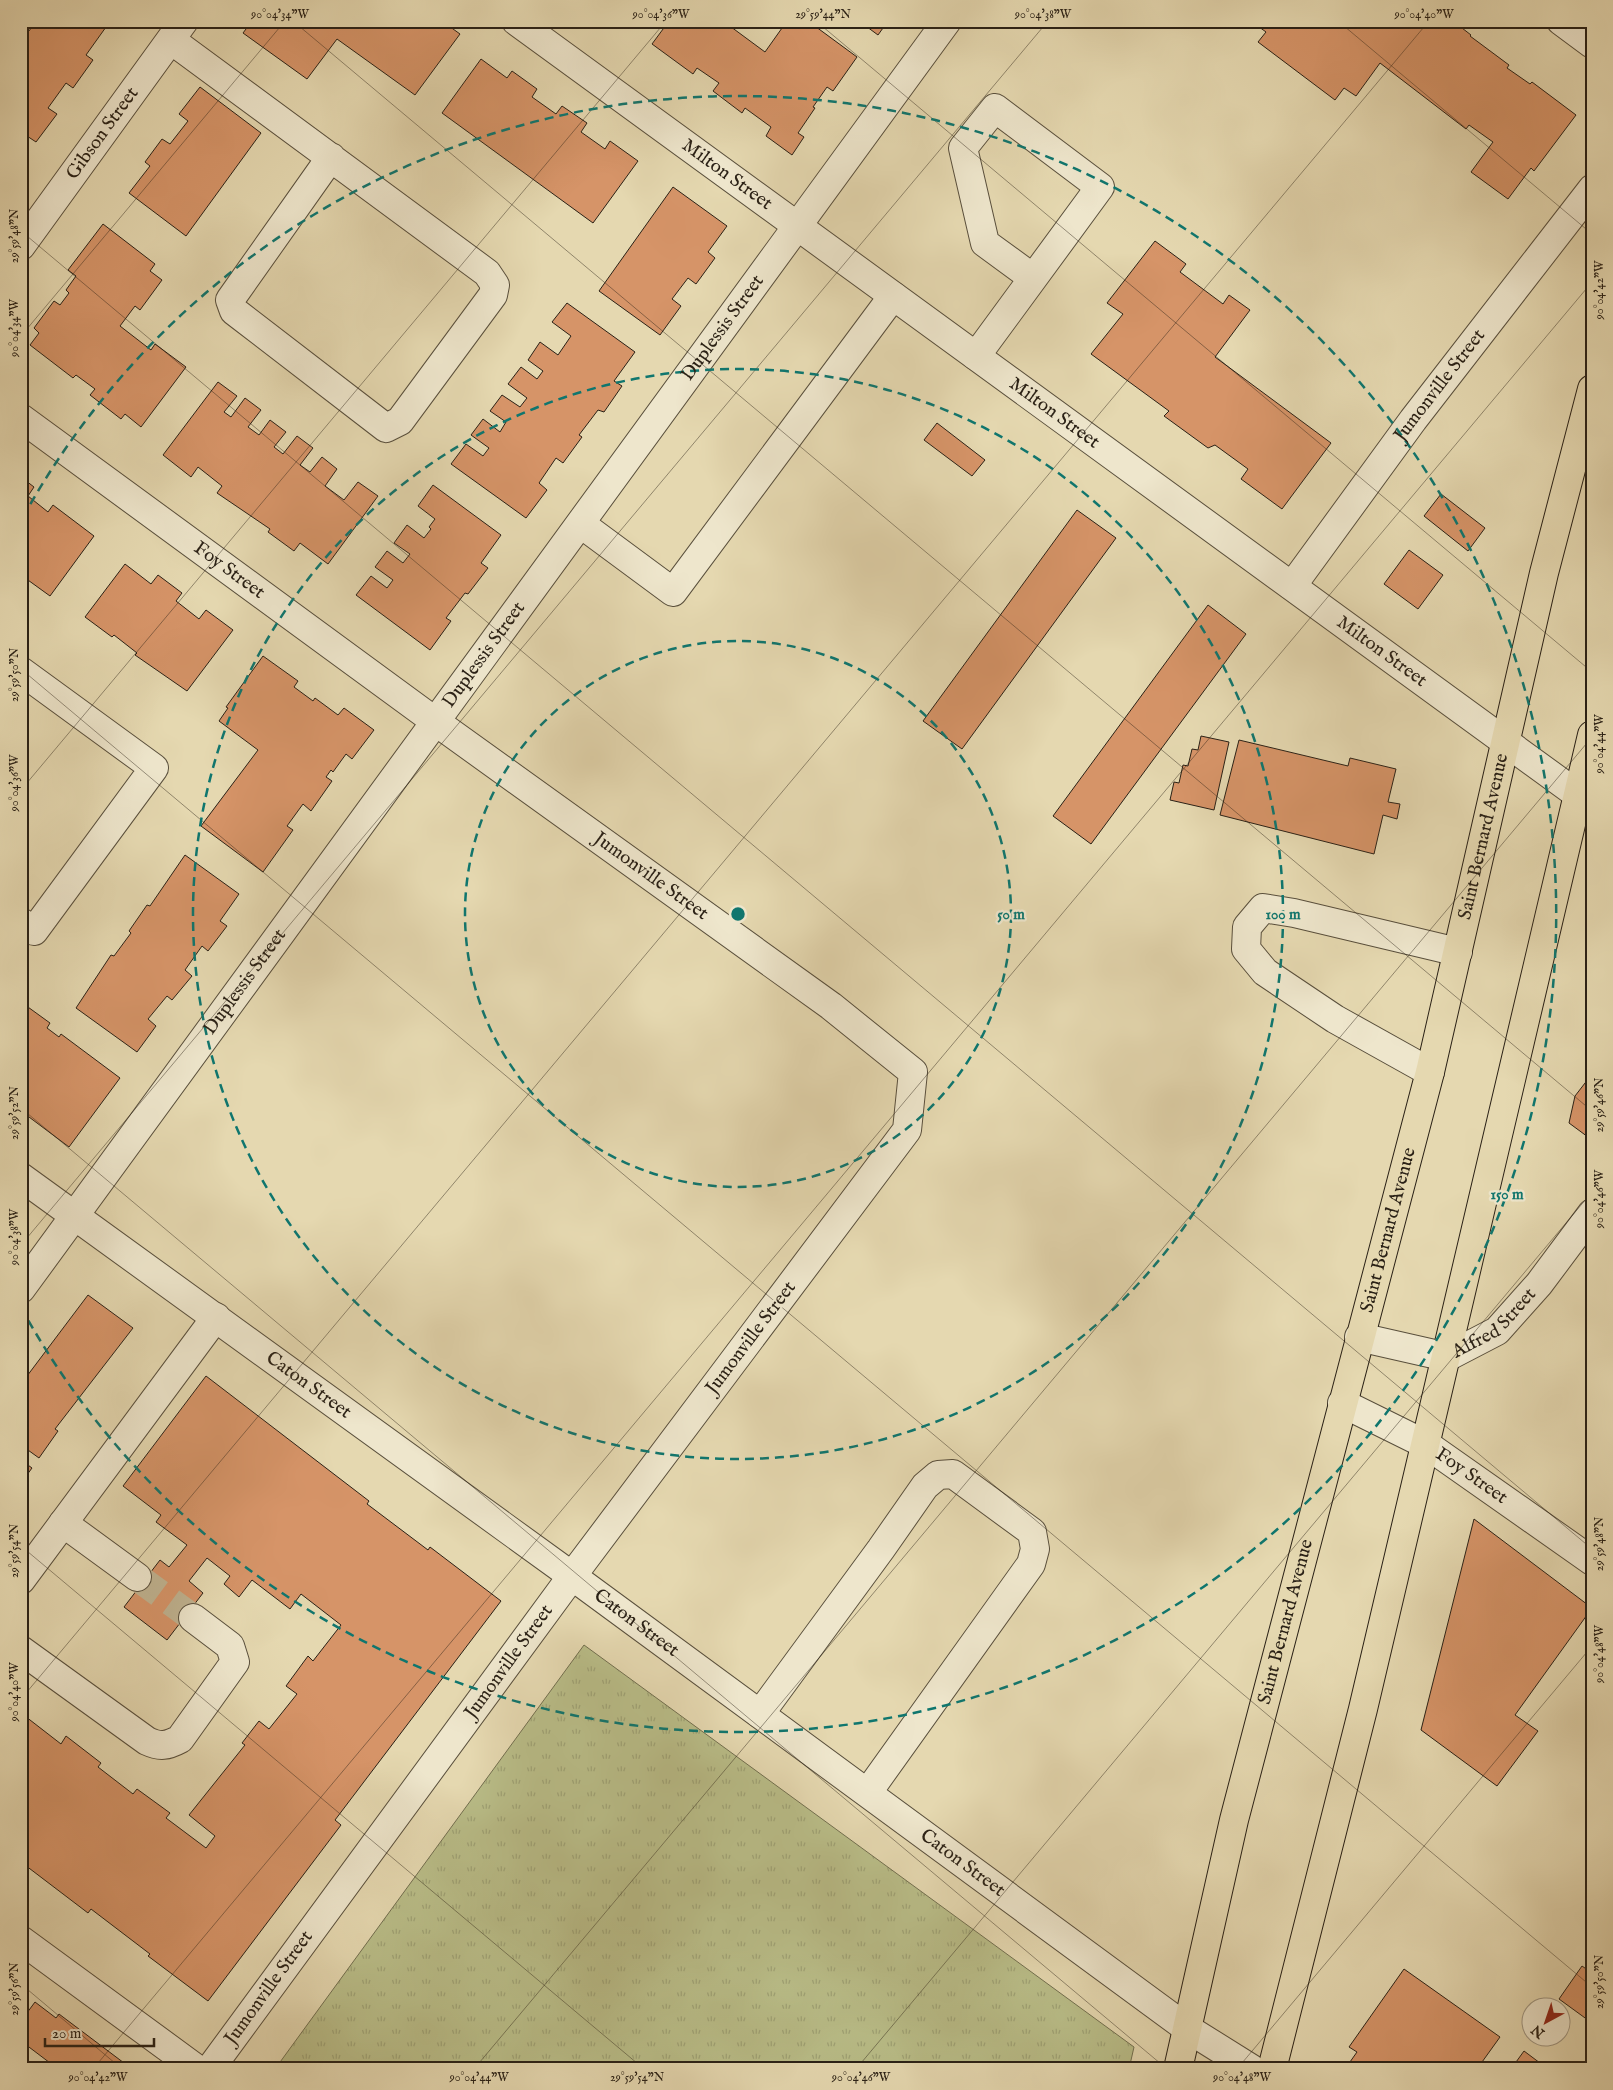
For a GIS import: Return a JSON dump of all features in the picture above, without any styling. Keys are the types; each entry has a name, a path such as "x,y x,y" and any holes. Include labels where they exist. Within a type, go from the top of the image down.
{"main road":[{"name":"Saint Bernard Avenue","path":"1178,2069 1234,1820 1430,1072 1544,572 1592,389"},
{"path":"1272,2069 1364,1709 1447,1357 1585,800 1592,735"}],"street":[{"name":"Milton Street","path":"516,21 1585,800"},
{"name":"Duplessis Street","path":"21,1289 947,21"},
{"path":"1561,21 1592,44"},
{"path":"177,30 331,157 487,273 495,285 493,295 400,421 386,428 234,311 230,300 331,157"},
{"name":"Gibson Street","path":"21,246 177,30"},
{"path":"976,356 1100,187 995,108 963,148 985,242 1033,278"},
{"name":"Jumonville Street","path":"1292,586 1413,420 1592,189"},
{"path":"581,524 673,592 893,296"},
{"name":"Foy Street","path":"21,418 436,722"},
{"path":"21,670 154,768 34,931 21,922"},
{"name":"Jumonville Street","path":"210,2069 572,1576 907,1130 914,1072 823,1000 436,722"},
{"path":"1430,1072 1335,1019 1265,972 1246,949 1247,927 1263,908 1294,913 1458,952"},
{"name":"Caton Street","path":"21,1177 868,1792 1188,2029 1252,2069"},
{"name":"Alfred Street","path":"1359,1338 1447,1357 1497,1332 1540,1284 1592,1213"},
{"path":"21,1580 216,1317"},
{"name":"Foy Street","path":"1342,1403 1426,1444 1592,1562"},
{"path":"760,1714 925,1486 938,1475 953,1474 1032,1532 1035,1549 1032,1564 868,1792"},
{"path":"63,1523 136,1577"},
{"path":"21,1650 147,1741 157,1746 169,1745 180,1739 235,1662 230,1646 193,1618"},
{"path":"21,1940 197,2069"}],"green space":[{"path":"584,1645 1134,2047 1129,2069 275,2069"}],"building":[{"path":"36,21 98,21 106,27 86,55 93,60 73,88 66,83 48,108 57,114 36,142 21,132 21,25 29,31"},
{"path":"252,21 442,21 460,34 415,95 337,39 307,79 243,33"},
{"path":"612,21 625,21 620,28"},
{"path":"669,21 723,21 765,52 787,21 808,21 857,57 833,91 827,87 813,107 815,108 798,133 804,137 792,155 766,136 771,127 745,108 742,113 713,91 719,83 697,68 693,74 652,44"},
{"path":"859,21 888,21 878,35"},
{"path":"1251,21 1453,21 1509,65 1507,68 1530,84 1532,82 1576,115 1534,171 1531,168 1508,199 1471,172 1493,142 1469,125 1466,129 1380,63 1356,96 1344,88 1335,100 1258,42 1266,32"},
{"path":"481,59 507,78 512,71 537,89 532,97 556,114 562,106 587,123 581,132 605,149 610,141 638,161 593,223 442,113"},
{"path":"200,87 261,133 186,236 129,193 150,166 145,162 162,139 170,144 188,121 179,114"},
{"path":"673,187 727,226 708,252 715,258 696,284 688,278 672,299 681,306 660,335 599,291"},
{"path":"103,224 155,264 150,271 162,280 140,310 135,306 120,326 151,350 155,344 186,367 141,427 125,414 121,419 90,395 95,389 76,375 73,378 30,345 39,333 34,328 54,301 60,305 69,293 66,290 76,276 68,270"},
{"path":"1155,241 1186,264 1180,272 1223,304 1229,295 1250,310 1215,357 1331,443 1282,509 1241,479 1248,469 1215,445 1208,448 1164,416 1169,411 1091,354 1123,314 1107,303"},
{"path":"567,303 635,352 614,381 622,386 604,412 598,410 579,435 582,437 563,463 556,458 539,483 547,490 526,518 451,464 466,444 483,456 489,448 471,435 483,419 500,432 506,422 490,411 502,395 520,407 527,398 508,384 521,367 537,379 543,371 528,360 540,342 558,355 571,336 552,322"},
{"path":"218,382 237,396 224,412 231,417 245,398 261,410 248,427 259,435 270,420 286,432 274,447 283,454 297,436 313,448 300,465 310,472 322,457 337,469 325,486 344,500 358,482 378,496 328,564 300,543 294,551 268,532 270,529 217,493 222,486 198,467 191,477 163,455"},
{"path":"937,423 985,460 972,476 924,440"},
{"path":"21,477 34,487 28,496 48,512 53,505 94,536 50,596 21,575"},
{"path":"433,485 501,535 481,563 488,568 468,594 465,593 446,618 451,621 430,650 356,595 371,576 387,588 393,580 375,567 387,551 403,563 410,554 394,543 407,525 424,538 431,529 429,527 435,519 418,506"},
{"path":"1441,494 1485,528 1468,551 1424,516"},
{"path":"1077,510 1116,538 962,749 923,721"},
{"path":"1409,550 1443,575 1418,609 1384,584"},
{"path":"125,564 151,584 158,575 182,593 176,601 199,619 206,610 233,630 187,691 135,655 137,653 114,635 112,637 85,617"},
{"path":"1208,605 1246,634 1091,844 1053,816"},
{"path":"263,656 298,681 294,687 313,701 315,698 338,715 344,708 374,730 352,759 346,754 333,772 331,770 326,777 332,781 311,811 303,804 287,826 293,830 263,872 201,826 258,750 219,721 228,708 226,707"},
{"path":"1201,736 1229,742 1214,810 1170,800 1174,782 1179,783 1183,765 1188,766 1192,749 1198,750"},
{"path":"1239,740 1348,766 1350,758 1396,769 1388,802 1400,804 1397,819 1383,815 1374,854 1220,815"},
{"path":"185,855 239,894 220,921 227,926 208,951 202,946 185,970 192,976 172,1000 167,996 148,1019 156,1026 137,1052 76,1008 111,955 114,956 131,933 129,931 147,905 150,906"},
{"path":"21,1002 50,1023 47,1028 59,1037 61,1034 120,1078 69,1147 21,1111"},
{"path":"1592,1074 1592,1132 1588,1137 1569,1123 1575,1096"},
{"path":"88,1295 133,1328 55,1429 58,1431 39,1458 21,1445 21,1384"},
{"path":"206,1376 369,1501 367,1504 428,1550 430,1547 501,1601 335,1820 341,1825 208,2001 148,1956 150,1954 91,1909 88,1913 21,1862 21,1713 61,1744 66,1736 101,1763 98,1767 133,1794 137,1789 170,1813 166,1818 206,1848 215,1836 189,1815 245,1745 242,1743 259,1721 269,1729 297,1694 286,1686 308,1656 313,1661 341,1625 301,1594 290,1609 252,1580 239,1597 224,1584 230,1576 207,1558 189,1581 203,1593 167,1640 124,1607 160,1560 169,1567 187,1545 156,1522 161,1515 123,1486"},
{"path":"21,1460 32,1468 21,1483"},
{"path":"1474,1519 1592,1608 1515,1715 1538,1731 1497,1786 1421,1730"},
{"path":"1582,1966 1592,1973 1592,2023 1570,2007 1570,1998 1560,1998"},
{"path":"1404,1969 1500,2037 1477,2069 1345,2069 1357,2052 1349,2047"},
{"path":"35,2002 56,2018 59,2014 132,2069 58,2069 21,2041 21,2021"},
{"path":"1524,2051 1548,2069 1511,2069"},
{"path":"21,2056 39,2069 21,2069"}],"tunnel":[{"path":"137,1577 193,1618"}]}
